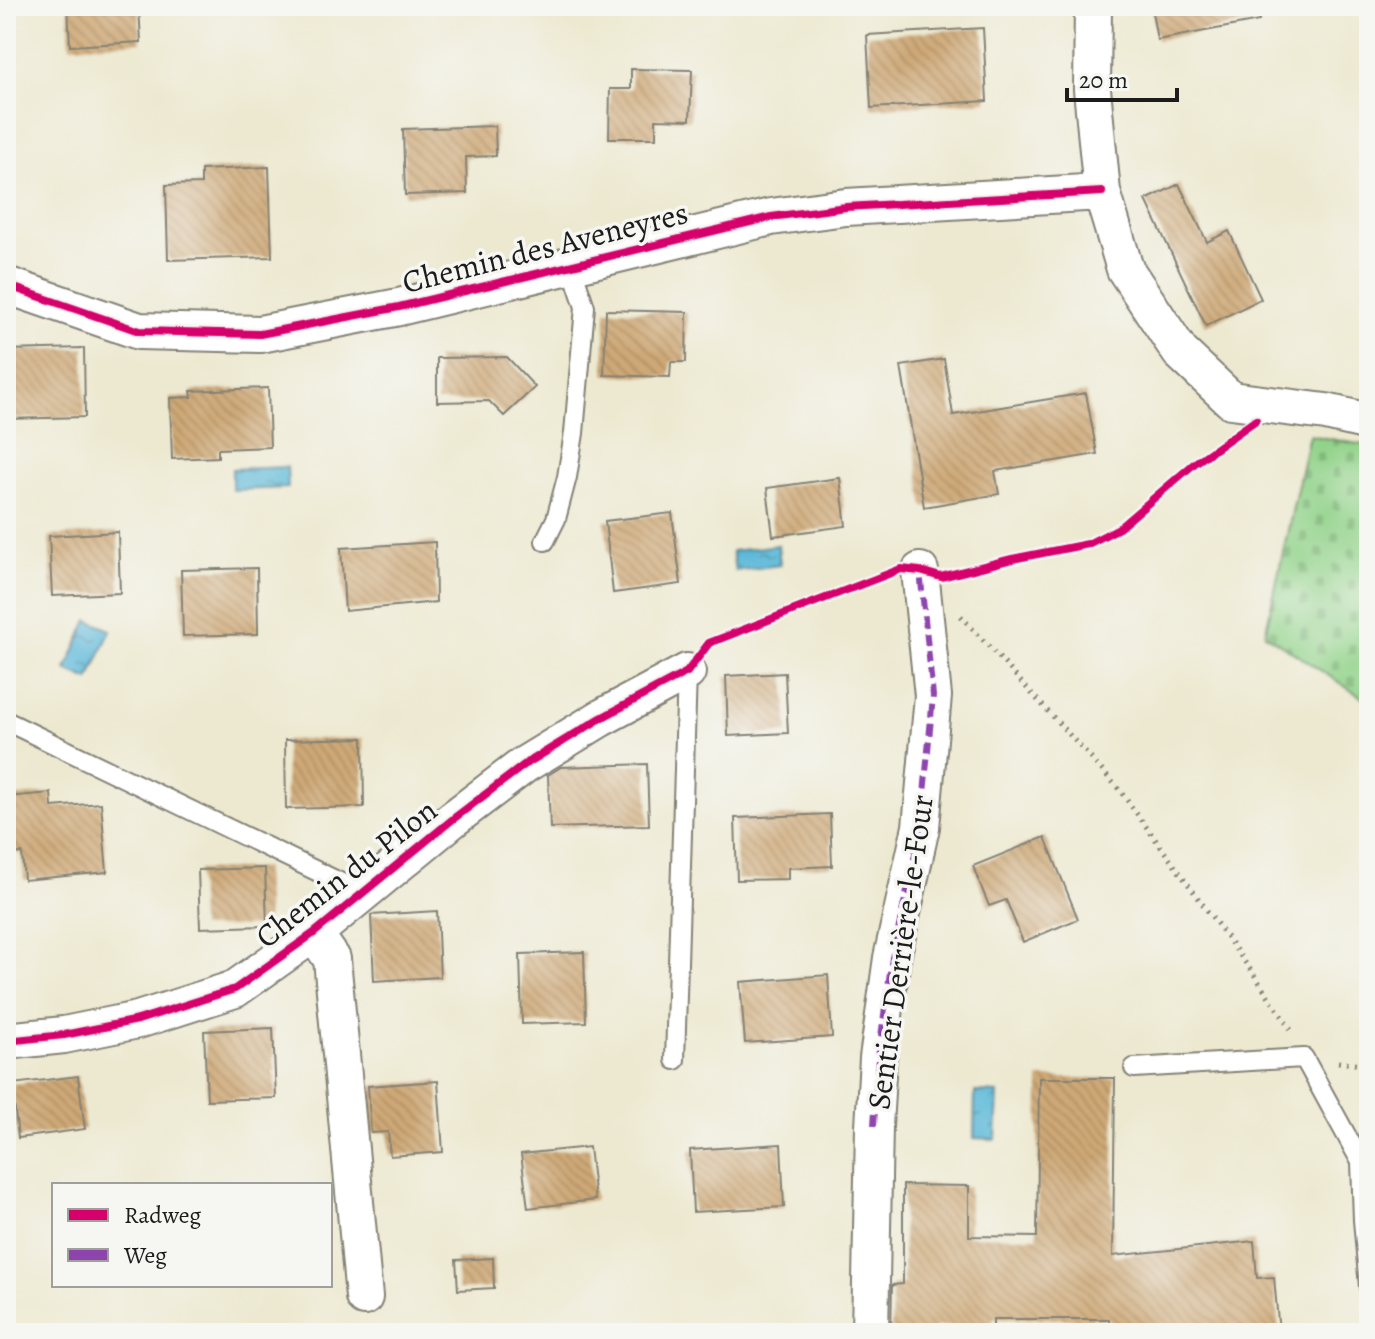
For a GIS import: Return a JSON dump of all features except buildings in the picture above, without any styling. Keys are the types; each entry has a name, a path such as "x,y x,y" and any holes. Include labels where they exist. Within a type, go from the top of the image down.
{"street":[{"path":"1093,6 1092,89 1102,192 1125,269 1180,352 1231,400 1326,412 1369,422"},
{"name":"Chemin des Aveneyres","path":"6,285 139,331 260,334 399,307 771,217 846,207 1102,192"},
{"name":"Sentier Derrière-le-Four","path":"870,1333 878,1058 892,958 921,827 933,696 920,571"},
{"name":"Chemin du Pilon","path":"6,1041 64,1035 138,1020 235,989 314,933 524,765 601,718 687,672"},
{"name":"Chemin du Pilon","path":"314,933 332,959 364,1297"}],"lane":[{"path":"545,541 556,519 574,433 585,307 571,265"},
{"path":"675,1060 687,672"},
{"path":"6,721 362,893"},
{"path":"1134,1068 1304,1058 1361,1162 1369,1287"}],"path":[{"path":"687,672 709,643 901,569 941,577 1088,544 1119,528 1195,463 1235,434"},
{"path":"920,571 1118,788 1255,976 1303,1049 1304,1058"}],"green space":[{"path":"1309,435 1369,446 1369,702 1265,634"}],"water":[{"path":"287,467 288,488 232,490 232,469"},
{"path":"778,545 780,565 735,571 732,551"},
{"path":"88,620 111,630 89,680 66,670"},
{"path":"975,1092 998,1093 996,1139 974,1138"}],"marked path":[{"path":"874,1126 878,1058 892,958 921,827 933,696 920,571"}],"cycle path":[{"path":"6,285 139,331 260,334 399,307 771,217 846,207 1102,192"},
{"path":"6,1041 64,1035 138,1020 235,989 314,933 524,765 601,718 687,672 709,643 901,569 941,577 1088,544 1119,528 1195,463 1256,420"}]}
